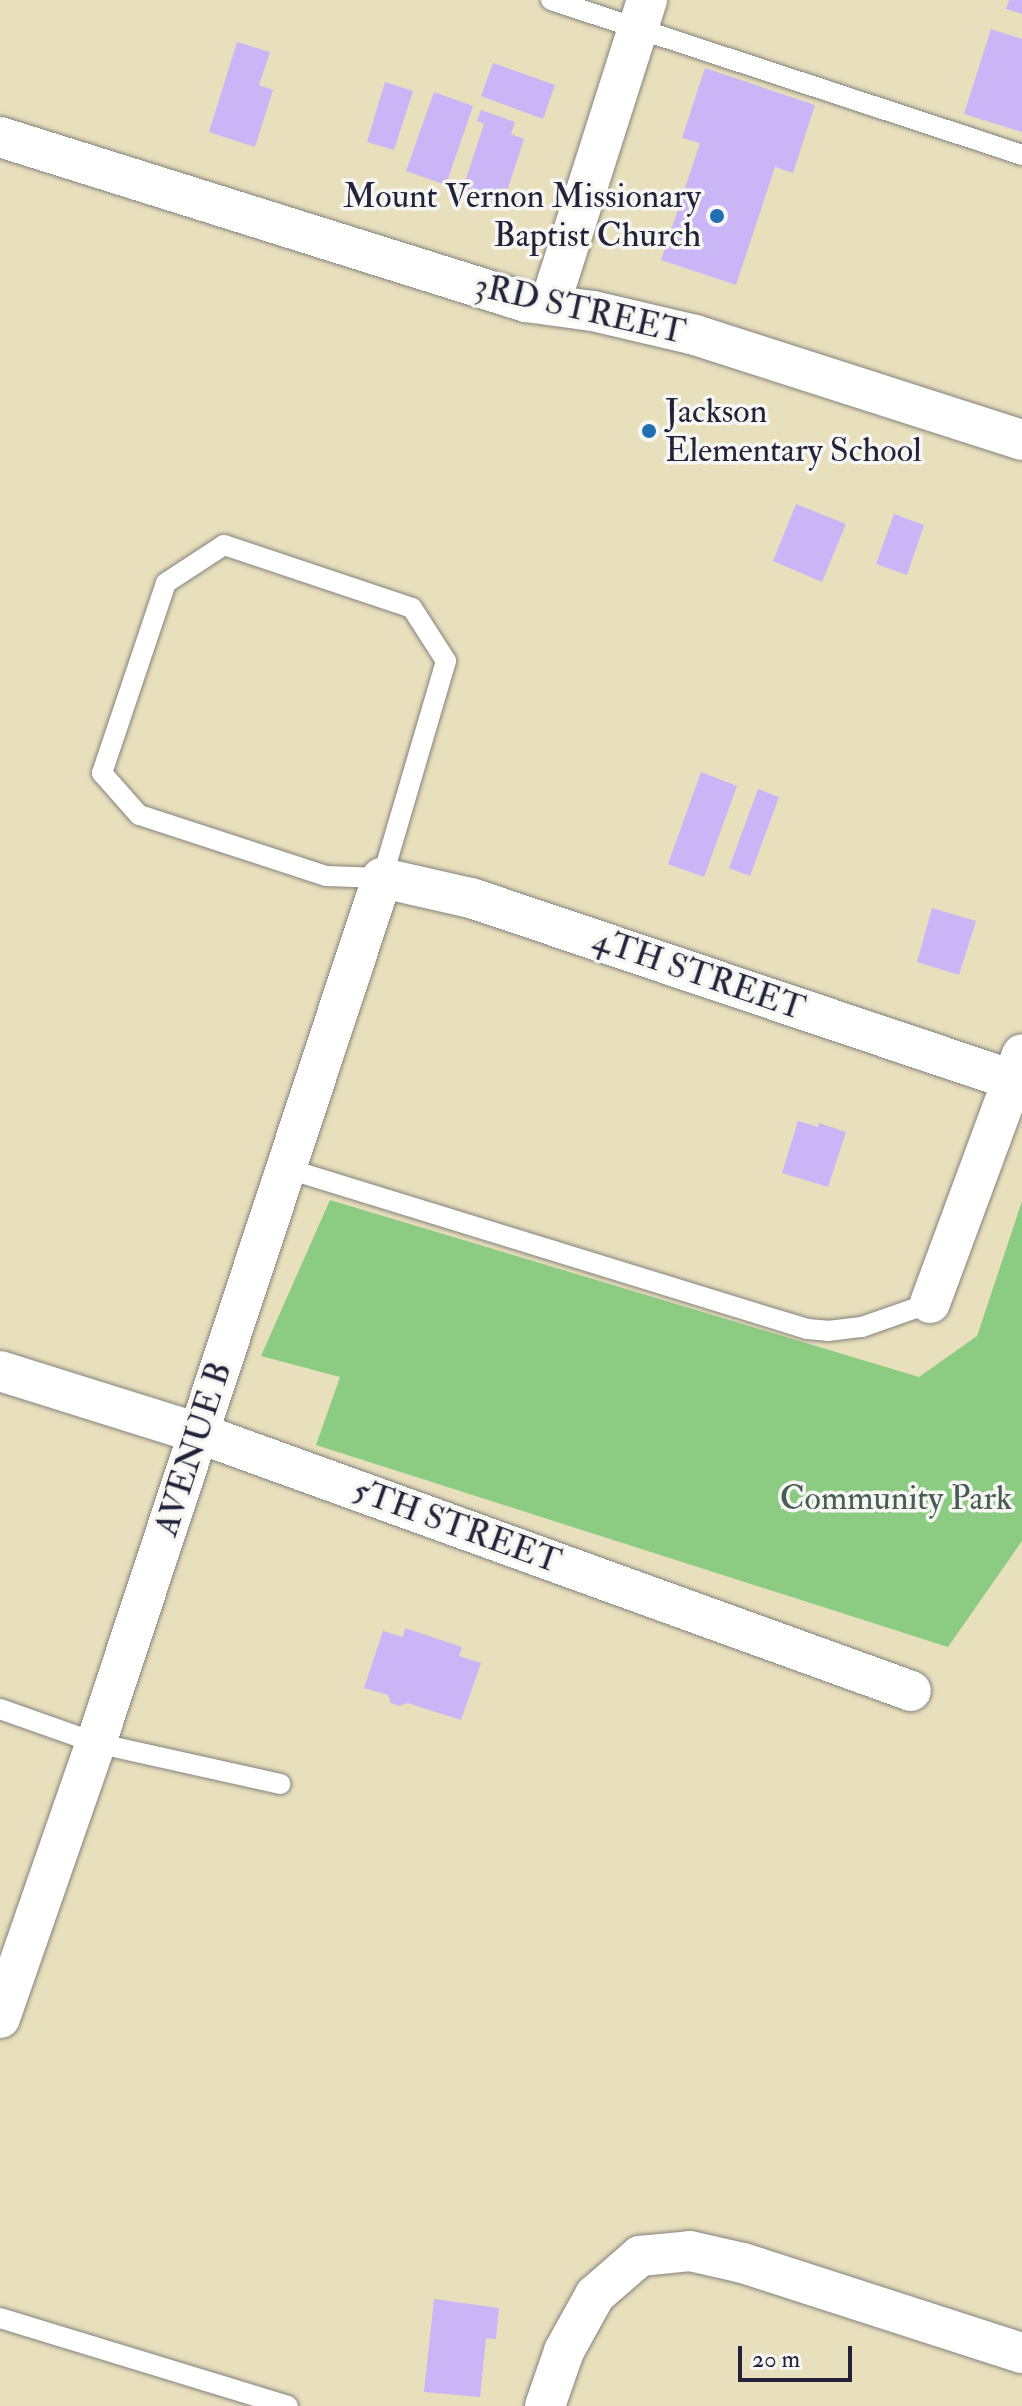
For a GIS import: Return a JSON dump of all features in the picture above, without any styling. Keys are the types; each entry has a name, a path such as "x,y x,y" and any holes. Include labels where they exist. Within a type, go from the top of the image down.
{"street":[{"path":"550,304 642,14"},
{"name":"3RD STREET","path":"0,137 526,302 550,304 695,335 1022,440"},
{"name":"4TH STREET","path":"382,878 471,898 1017,1067"},
{"name":"AVENUE B","path":"0,2018 7,1976 96,1743 382,878"},
{"path":"930,1303 1017,1067"},
{"name":"5TH STREET","path":"0,1371 198,1433 911,1691"},
{"path":"545,2406 564,2351 595,2295 640,2256 690,2251 743,2263 1022,2353"}],"lane":[{"path":"551,0 642,14 1022,155"},
{"path":"224,545 412,608 446,661 382,878 326,876 139,815 102,773 166,583 224,545"},
{"path":"285,1168 807,1329 828,1331 862,1327 930,1303"},
{"path":"0,1709 96,1743 281,1784"},
{"path":"0,2318 288,2406"}],"green space":[{"name":"Community Park","path":"330,1200 919,1377 977,1336 1022,1201 1022,1541 948,1647 316,1445 340,1377 261,1356"}],"building":[{"path":"1009,0 1022,0 1022,14 1006,9"},
{"path":"991,29 1022,39 1022,132 964,114"},
{"path":"237,42 270,52 259,85 273,90 255,147 209,132"},
{"path":"493,63 555,85 543,119 481,96"},
{"name":"Mount Vernon Missionary Baptist Church","path":"705,68 815,105 793,173 775,167 736,285 661,260 700,143 682,138"},
{"path":"385,82 413,91 394,150 367,142"},
{"path":"434,92 473,106 446,185 406,171"},
{"path":"481,110 515,122 511,134 524,139 503,204 462,191 484,124 477,121"},
{"path":"796,504 846,524 822,582 773,561"},
{"path":"894,514 924,525 907,575 876,564"},
{"path":"701,772 737,786 704,877 668,864"},
{"path":"758,789 779,797 750,876 729,868"},
{"path":"932,908 976,921 959,975 917,962"},
{"path":"798,1121 818,1127 819,1123 846,1132 828,1187 782,1173"},
{"path":"405,1628 462,1647 459,1656 481,1663 461,1720 407,1703 399,1706 391,1703 388,1695 364,1688 383,1631 403,1637"},
{"path":"434,2299 499,2308 496,2339 486,2338 480,2397 424,2392"}],"place":[{"name":"Mount Vernon Missionary Baptist Church","path":"717,216"},
{"name":"Jackson Elementary School","path":"649,431"}]}
